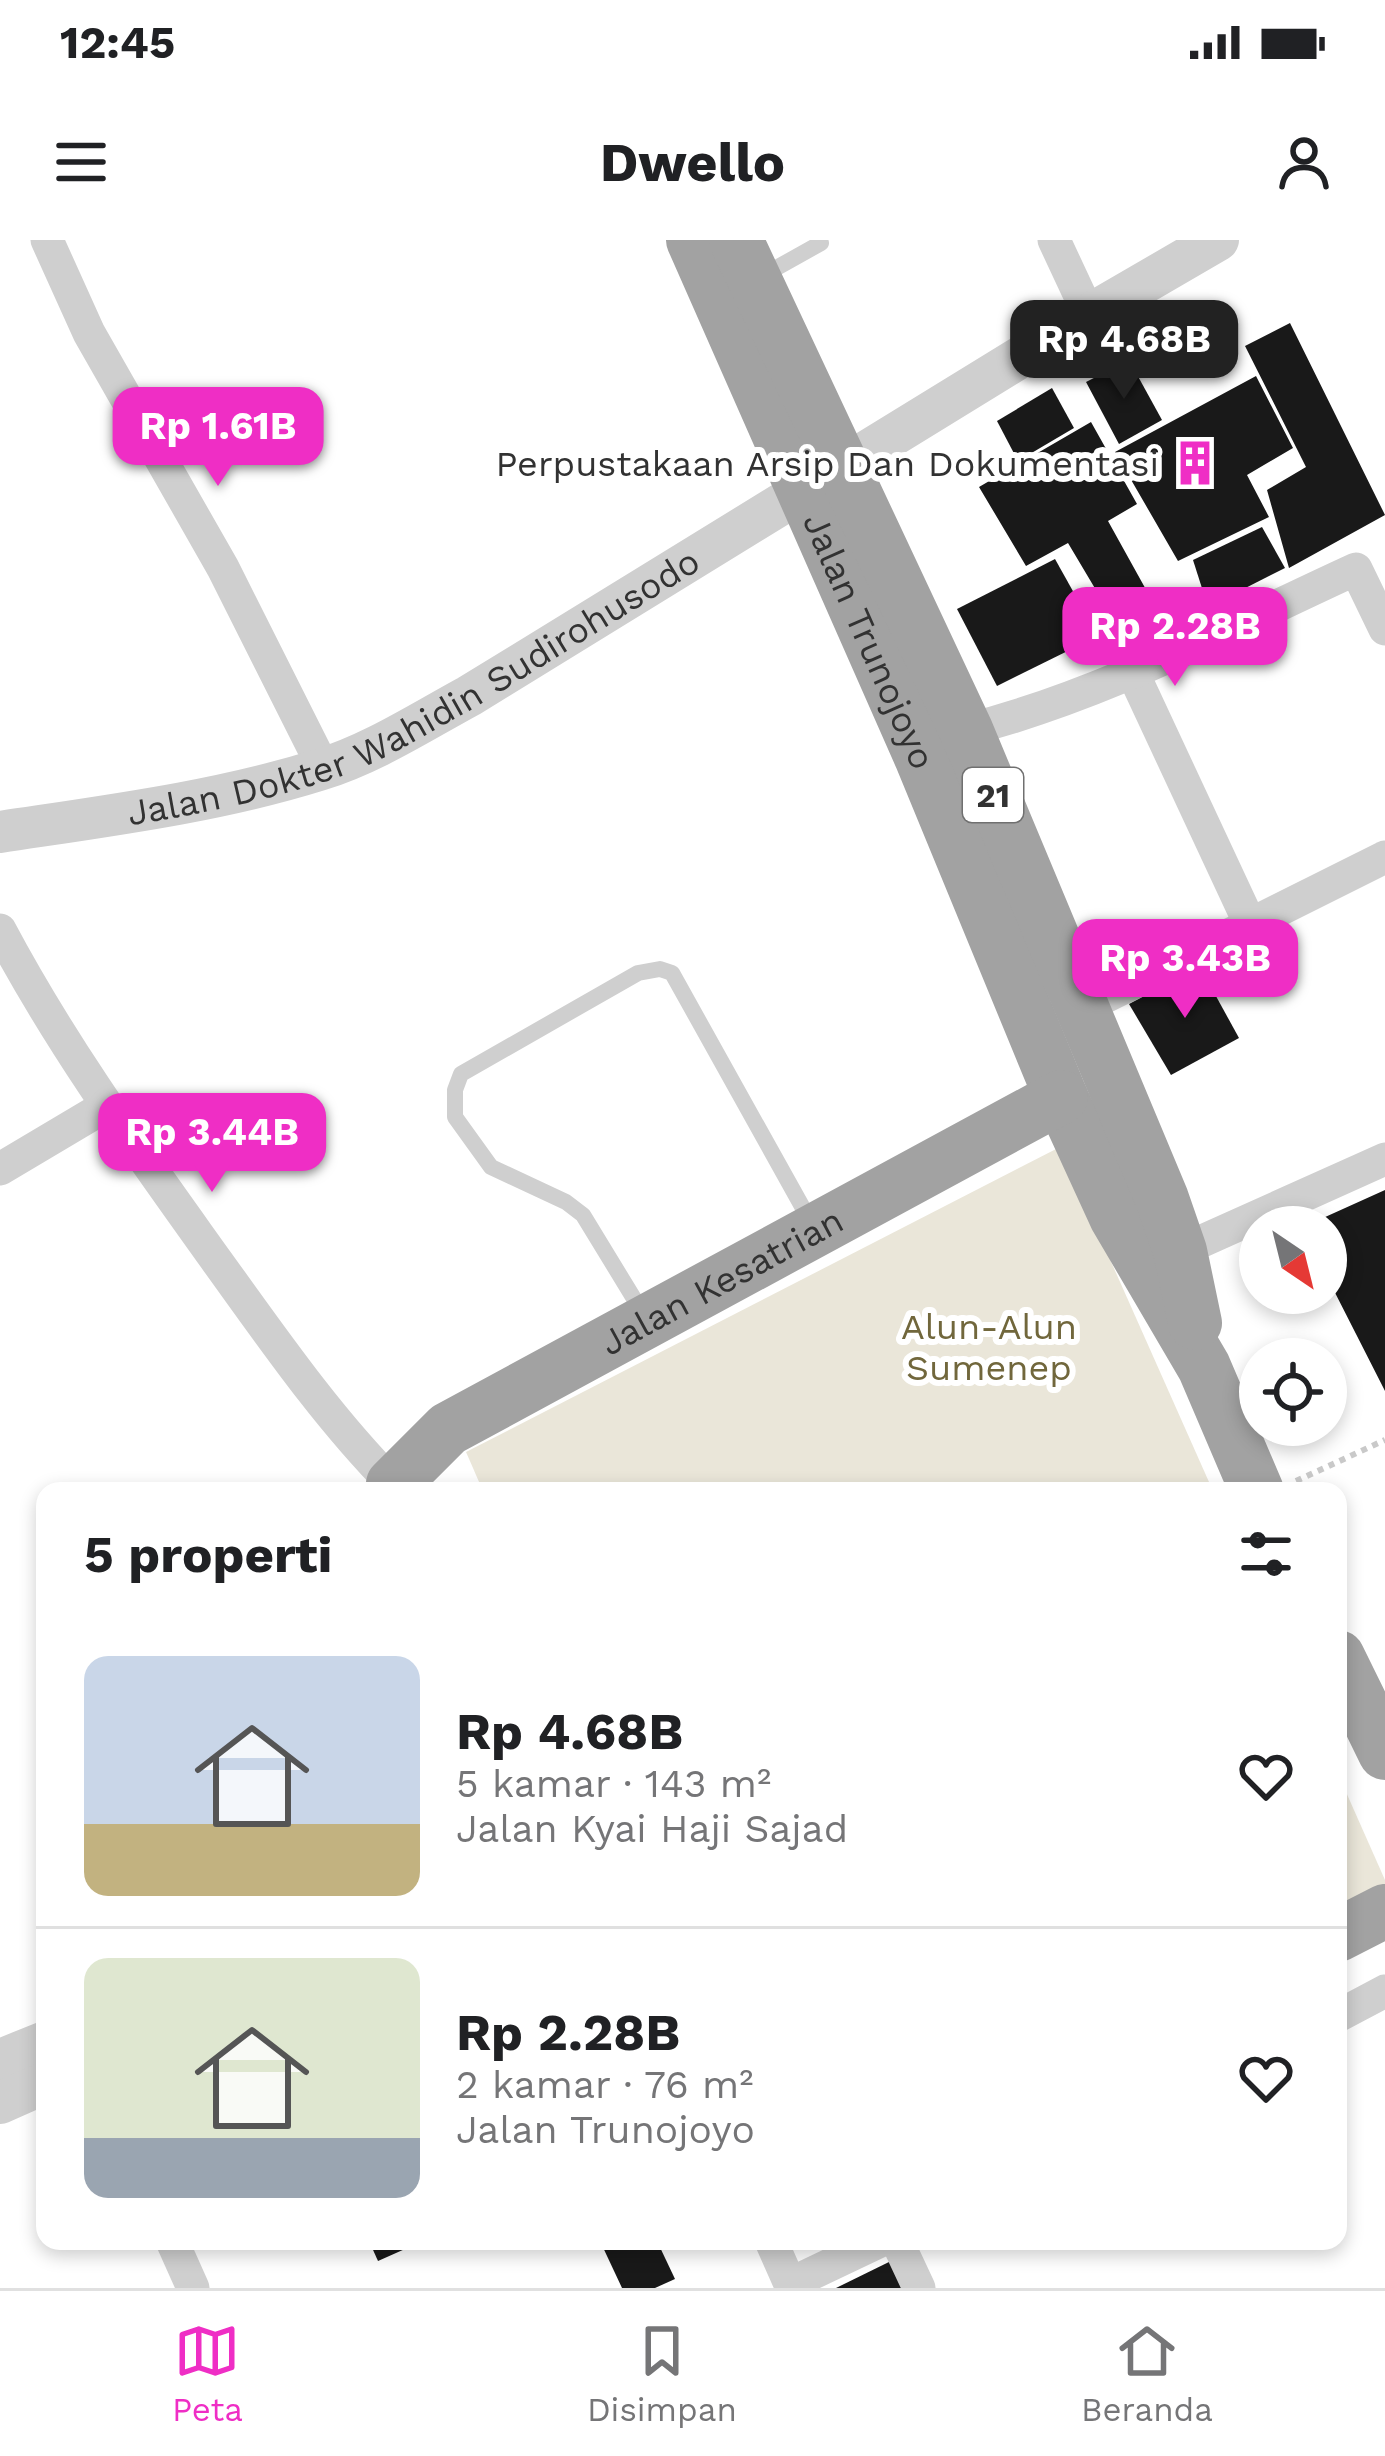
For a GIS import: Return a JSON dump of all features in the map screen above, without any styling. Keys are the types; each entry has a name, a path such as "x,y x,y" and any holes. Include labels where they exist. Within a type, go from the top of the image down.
{"highway":[{"name":"Jalan Trunojoyo","path":"735,250 824,479 921,758 1061,1097 1116,1217 1272,1482"},
{"name":"Jalan Trunojoyo","path":"735,250 824,479 967,730 1180,1250 1204,1366"},
{"name":"Jalan Kesatrian","path":"399,1482 448,1429 1061,1097"},
{"path":"1347,1677 1383,1759"},
{"path":"1347,1930 1385,1911"},
{"path":"1347,1964 1385,1953"}],"street":[{"path":"47,240 89,333 223,568 324,769"},
{"path":"1054,240 1089,315"},
{"name":"Jalan Dokter Wahidin Sudirohusodo","path":"0,832 257,787 324,769 393,738 1218,240"},
{"path":"967,730 1005,721 1132,671 1356,569 1385,629"},
{"path":"1132,671 1250,924"},
{"path":"1081,1009 1385,857"},
{"path":"0,930 44,1013 106,1106 303,1380 388,1482"},
{"path":"0,1169 106,1106"},
{"path":"1180,1250 1385,1159"},
{"path":"1347,2011 1385,1991"},
{"path":"0,2060 36,2046"},
{"path":"0,2103 36,2088"},
{"path":"176,2250 193,2288"},
{"path":"775,2250 790,2284 861,2250"},
{"path":"901,2250 919,2288"}],"lane":[{"path":"735,250 820,240"},
{"path":"648,1321 583,1215 566,1202 491,1167 454,1117 461,1074 638,973 660,969 672,973 816,1230"}],"path":[{"path":"1287,1482 1385,1440"}],"green space":[{"name":"Alun-Alun Sumenep","path":"1060,1147 1209,1482 479,1482 466,1452"},
{"path":"1347,1794 1385,1880 1385,1906 1347,1925"}],"building":[{"path":"1290,323 1385,515 1289,568 1267,490 1306,467 1245,346"},
{"path":"1129,360 1162,420 1119,444 1086,382"},
{"name":"Perpustakaan Arsip Dan Dokumentasi","path":"1256,376 1293,448 1247,475 1269,517 1178,561 1115,452"},
{"path":"1052,388 1074,428 1018,461 997,421"},
{"path":"1091,422 1137,504 1108,521 1149,595 1112,617 1068,543 1026,566 979,487"},
{"path":"1262,527 1285,568 1208,607 1193,560"},
{"path":"1055,559 1098,636 997,686 957,609"},
{"path":"1200,967 1239,1038 1171,1075 1129,1004"},
{"path":"1385,1190 1385,1391 1346,1314 1347,1207"},
{"path":"373,2250 403,2250 378,2261"},
{"path":"604,2250 661,2250 675,2279 655,2288 622,2288"},
{"path":"891,2261 904,2288 836,2288"}],"place":[{"name":"Perpustakaan Arsip Dan Dokumentasi","path":"1195,463"}]}
